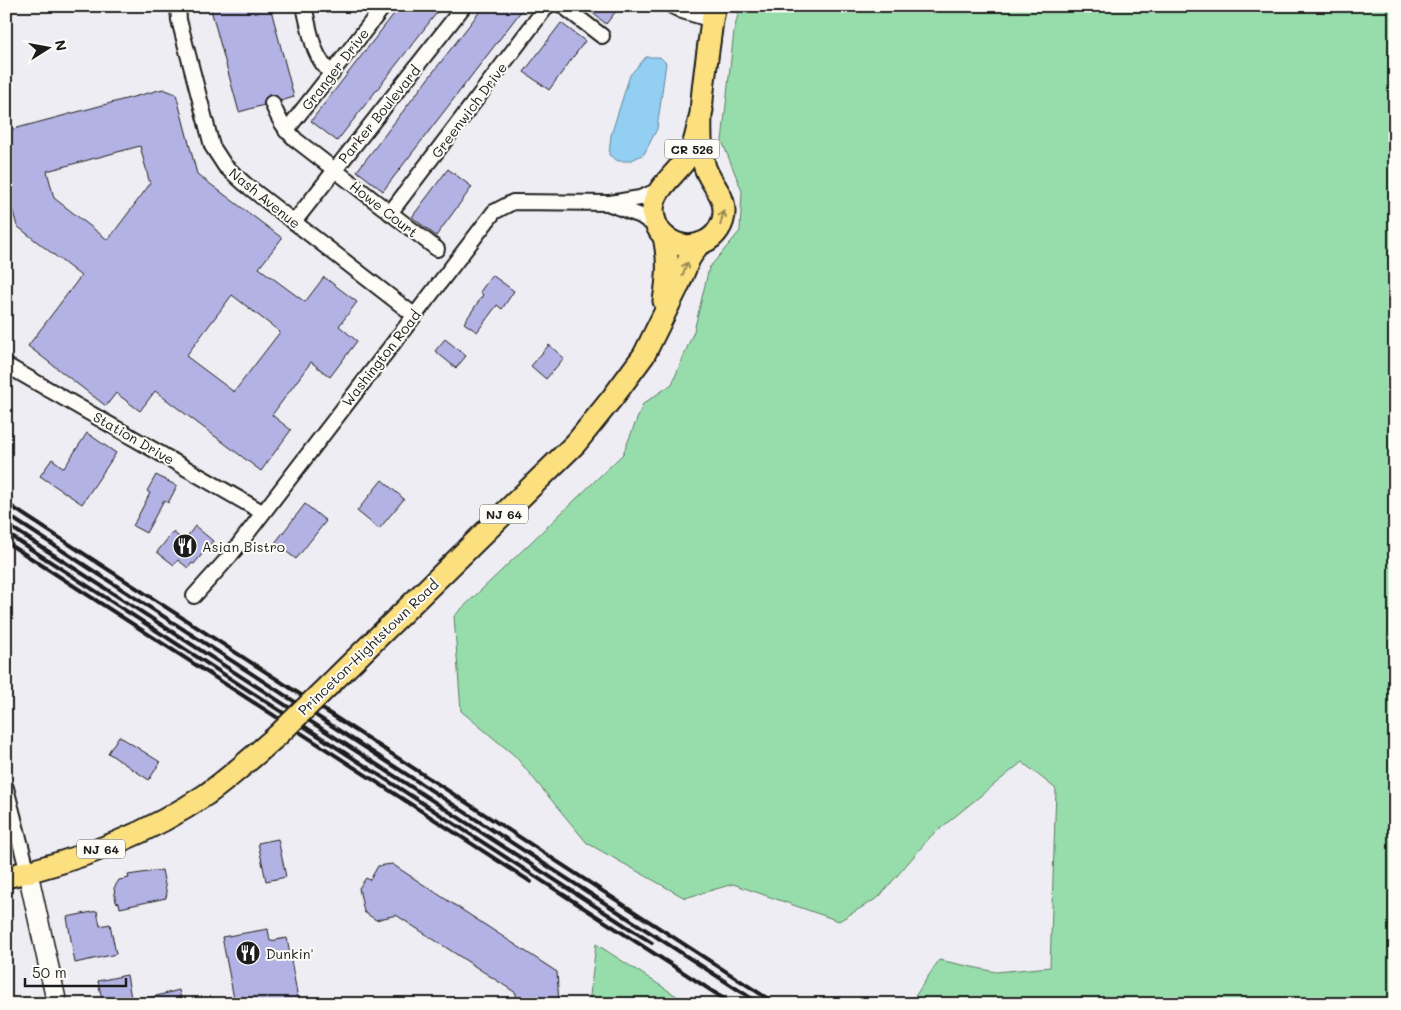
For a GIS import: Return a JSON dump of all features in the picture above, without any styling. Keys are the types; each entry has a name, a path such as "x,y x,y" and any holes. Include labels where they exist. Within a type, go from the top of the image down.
{"main road":[{"name":"Washington Road","path":"698,245 715,234 721,225 724,214 724,202 704,166 701,140 702,110 713,13"},
{"name":"Washington Road","path":"661,232 654,218 653,208 663,186 681,168 691,150 702,110"},
{"path":"663,186 678,176 690,174 702,177 712,183"},
{"path":"661,232 674,242 684,246 698,245"},
{"name":"Princeton-Hightstown Road","path":"658,325 667,285 668,271 668,257 661,232"},
{"name":"Princeton-Hightstown Road","path":"6,877 81,857 121,841 184,808 226,779 278,735 576,443 613,398 644,354 678,286 689,259 698,245"}],"street":[{"name":"Nash Avenue","path":"178,6 179,20 212,146 224,166 414,315"},
{"path":"304,6 316,55 323,67 332,74"},
{"name":"Granger Drive","path":"286,132 384,6"},
{"name":"Parker Boulevard","path":"294,222 464,6"},
{"name":"Greenwich Drive","path":"390,213 547,6"},
{"path":"563,6 602,36"},
{"path":"672,6 682,11 713,13"},
{"name":"Howe Court","path":"272,103 286,132 437,250"},
{"name":"Washington Road","path":"194,596 230,556 494,212 513,202 610,203 640,198 663,186"},
{"name":"Washington Road","path":"610,203 641,216 661,232"},
{"name":"Station Drive","path":"6,365 262,512"},
{"path":"6,788 28,872 57,1004"}],"green space":[{"path":"740,6 1395,6 1395,1004 910,1004 939,960 996,972 1050,967 1056,789 1022,762 931,836 879,897 839,921 733,884 685,898 587,843 515,756 461,711 454,616 623,454 643,404 672,384 694,331 709,268 740,231 742,191 722,141 734,31"},
{"path":"596,944 689,1004 589,1004"}],"water":[{"path":"646,57 660,57 666,63 657,129 644,154 630,161 618,161 609,155 611,135 630,75"}],"building":[{"path":"210,6 270,6 294,97 281,101 277,96 269,95 265,98 264,105 239,112"},
{"path":"400,6 442,6 337,141 311,121"},
{"path":"484,6 525,6 383,191 357,171"},
{"path":"584,6 620,6 606,24"},
{"path":"561,23 585,41 549,90 524,72"},
{"path":"163,89 176,94 197,174 282,238 259,268 305,302 324,277 357,302 339,326 357,341 330,377 311,362 272,415 291,430 261,471 155,391 140,411 116,393 106,406 28,346 81,276 17,226 6,187 6,131","holes":["140,146 150,184 108,240 54,198 47,171","232,295 280,332 234,392 186,356"]},
{"path":"448,169 472,187 436,236 412,217"},
{"path":"492,275 514,291 502,309 497,305 477,332 464,323 483,295 480,292"},
{"path":"445,339 466,356 456,368 435,351"},
{"path":"549,345 564,358 546,379 531,366"},
{"path":"87,433 116,453 82,504 40,476 52,459 64,468"},
{"path":"156,475 177,486 168,503 164,500 146,533 133,526 150,493 147,491"},
{"path":"382,480 404,499 379,529 357,511"},
{"path":"305,504 326,521 296,559 275,543"},
{"name":"Asian Bistro","path":"195,526 213,541 194,564 192,563 188,568 178,560 174,565 157,552 173,532 184,541"},
{"path":"119,736 160,762 149,780 108,753"},
{"path":"278,839 286,877 266,881 258,843"},
{"path":"392,864 557,972 559,1004 516,1004 516,993 396,915 376,920 364,912 359,888 366,878 370,880 378,866"},
{"path":"162,870 166,898 120,908 119,903 116,902 114,888 119,880 129,878 128,875"},
{"path":"97,911 100,926 110,924 116,954 75,963 67,917"},
{"path":"268,929 270,941 287,938 299,1004 235,1004 222,937"},
{"path":"127,975 132,1004 103,1004 98,981"},
{"path":"179,990 182,1004 141,1004 141,1000"}],"railway":[{"path":"6,503 776,1004"},
{"path":"6,514 760,1004"},
{"path":"6,524 652,943"},
{"path":"6,533 732,1004"},
{"path":"6,542 531,882"}],"place":[{"name":"Asian Bistro","path":"185,546"},
{"name":"Dunkin'","path":"248,953"}]}
